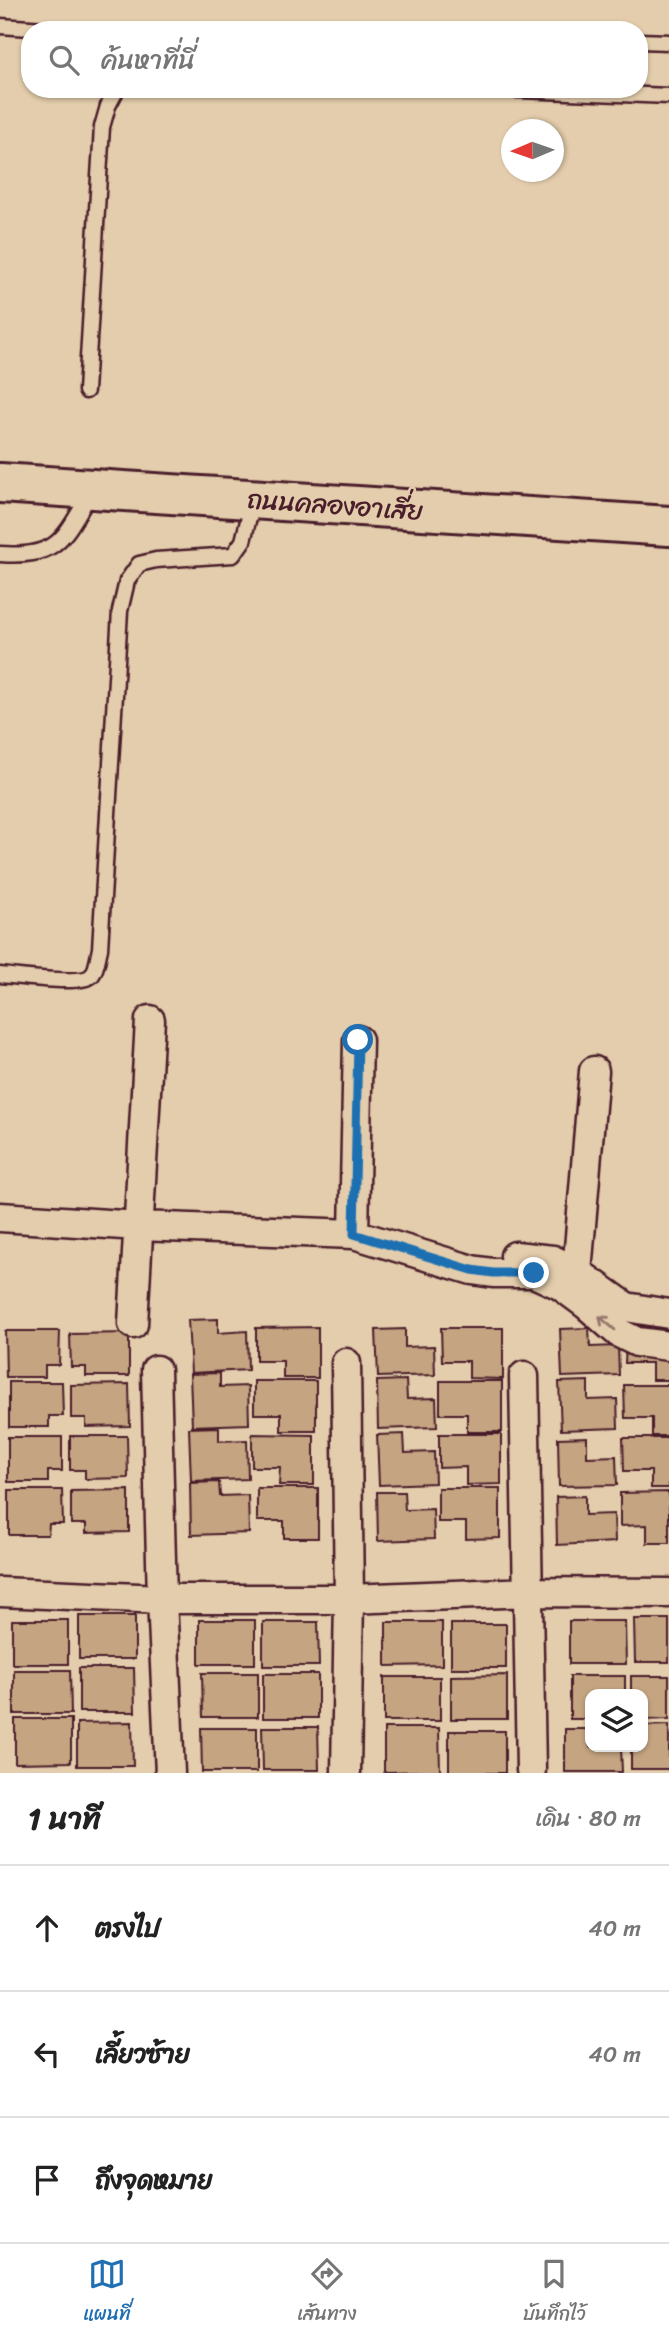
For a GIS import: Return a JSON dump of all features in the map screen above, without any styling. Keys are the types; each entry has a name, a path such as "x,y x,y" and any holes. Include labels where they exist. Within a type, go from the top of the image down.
{"street":[{"name":"ถนนคลองอาเสี่ย","path":"0,483 669,526"},
{"path":"133,1324 150,1020"},
{"path":"354,1234 358,1040"},
{"path":"573,1282 594,1071"},
{"path":"0,1217 139,1226 354,1234 454,1262 490,1255 553,1260 619,1333 636,1342 669,1346"},
{"path":"573,1282 626,1307 669,1314"},
{"path":"346,1363 349,1599 346,1772"},
{"path":"156,1370 170,1773"},
{"path":"524,1377 531,1770"},
{"path":"0,1592 162,1599 349,1599 528,1592 669,1594"}],"lane":[{"path":"0,26 21,27"},
{"path":"648,41 669,42"},
{"path":"648,95 669,96"},
{"path":"86,391 102,127 112,98"},
{"path":"0,554 26,556 47,550 64,538 93,489"},
{"path":"0,975 71,980 87,979 94,974 100,949 120,611 127,582 139,564 156,560 233,555 243,541 253,499"}],"building":[{"path":"218,1319 218,1333 247,1331 248,1370 191,1373 188,1320"},
{"path":"318,1327 318,1378 283,1378 283,1361 256,1361 256,1328"},
{"path":"441,1328 503,1328 503,1379 469,1378 469,1361 442,1361"},
{"path":"589,1328 590,1347 618,1346 619,1375 562,1377 560,1329"},
{"path":"405,1329 405,1347 434,1346 435,1375 378,1377 376,1330"},
{"path":"5,1331 60,1331 59,1365 45,1365 45,1377 6,1377"},
{"path":"129,1333 129,1376 86,1376 86,1367 71,1367 70,1334"},
{"path":"626,1345 669,1346 669,1380 652,1380 652,1363 625,1363"},
{"path":"220,1373 220,1387 248,1386 249,1424 192,1426 190,1374"},
{"path":"406,1380 407,1399 436,1398 437,1427 378,1429 377,1381"},
{"path":"254,1381 316,1381 316,1431 281,1431 281,1414 254,1414"},
{"path":"440,1381 502,1381 502,1432 467,1432 467,1414 440,1414"},
{"path":"588,1381 588,1400 617,1399 618,1428 561,1430 559,1382"},
{"path":"9,1382 62,1382 63,1416 49,1416 49,1427 9,1427"},
{"path":"129,1384 130,1426 86,1427 86,1418 71,1418 71,1385"},
{"path":"624,1385 669,1385 669,1436 652,1436 652,1418 625,1418"},
{"path":"219,1427 219,1441 247,1440 248,1479 191,1481 189,1428"},
{"path":"252,1434 314,1435 314,1485 279,1485 280,1467 252,1467"},
{"path":"404,1434 405,1453 434,1452 435,1483 379,1485 377,1435"},
{"path":"439,1434 501,1434 501,1484 466,1485 466,1467 439,1468"},
{"path":"70,1436 127,1436 128,1478 85,1479 85,1470 70,1470"},
{"path":"8,1437 62,1437 62,1471 48,1471 48,1482 8,1482"},
{"path":"587,1437 587,1457 616,1456 617,1485 559,1486 558,1438"},
{"path":"623,1438 669,1438 669,1488 651,1488 651,1471 624,1471"},
{"path":"219,1482 220,1496 248,1495 249,1533 191,1535 190,1483"},
{"path":"257,1488 318,1488 318,1538 284,1538 284,1521 257,1521"},
{"path":"438,1488 500,1488 500,1538 466,1539 466,1522 438,1522"},
{"path":"9,1490 62,1490 63,1524 49,1524 48,1535 9,1535"},
{"path":"129,1490 129,1532 86,1533 86,1524 71,1524 71,1491"},
{"path":"377,1492 404,1492 405,1510 433,1509 434,1539 378,1541"},
{"path":"669,1492 669,1543 647,1543 647,1525 620,1526 620,1493"},
{"path":"585,1496 585,1515 614,1514 615,1542 557,1545 556,1497"},
{"path":"79,1616 135,1616 135,1659 79,1659"},
{"path":"634,1619 669,1619 669,1662 635,1662"},
{"path":"12,1620 68,1620 68,1664 12,1664"},
{"path":"199,1620 255,1620 255,1664 199,1664"},
{"path":"569,1621 625,1621 626,1664 569,1664"},
{"path":"263,1622 318,1622 319,1666 263,1666"},
{"path":"386,1622 442,1622 442,1665 386,1666"},
{"path":"451,1624 506,1624 506,1668 451,1668"},
{"path":"79,1668 134,1668 135,1712 79,1712"},
{"path":"14,1670 70,1670 71,1714 14,1714"},
{"path":"202,1673 258,1673 258,1717 203,1717"},
{"path":"263,1674 318,1674 318,1718 263,1718"},
{"path":"507,1675 507,1719 451,1719 451,1676"},
{"path":"570,1676 625,1676 625,1689 585,1689 585,1719 570,1719"},
{"path":"631,1676 669,1676 669,1719 648,1720 648,1689 631,1689"},
{"path":"384,1677 440,1677 440,1721 384,1721"},
{"path":"15,1719 71,1719 71,1762 15,1763"},
{"path":"132,1722 133,1766 77,1766 77,1723"},
{"path":"669,1725 669,1769 631,1769 631,1752 648,1752 648,1726"},
{"path":"262,1727 318,1727 319,1770 263,1770"},
{"path":"201,1728 257,1728 257,1772 202,1772"},
{"path":"384,1728 439,1728 440,1771 384,1772"},
{"path":"565,1729 585,1729 585,1752 621,1752 622,1772 565,1772"},
{"path":"449,1731 505,1731 505,1773 449,1773"}],"route":[{"path":"358,1040 354,1234 454,1262 472,1270 534,1273"}]}
